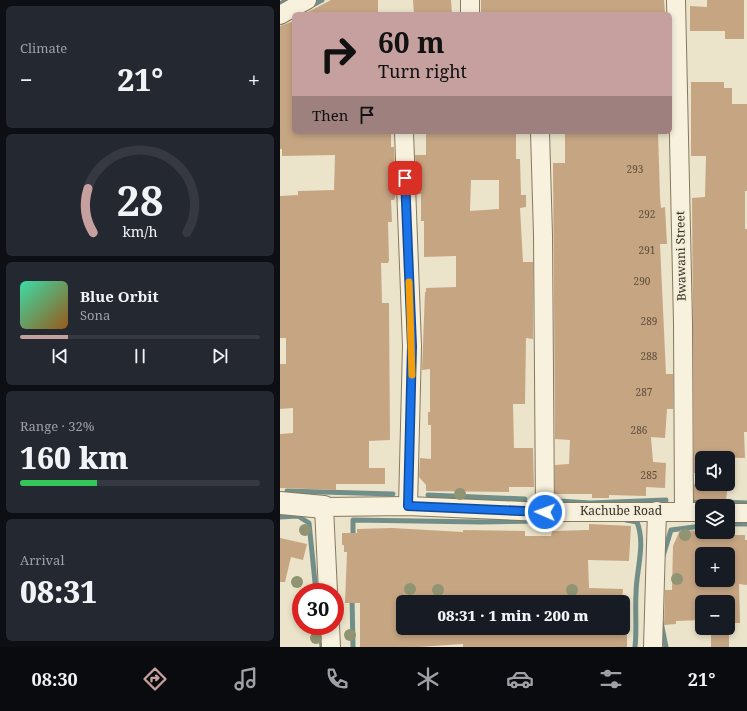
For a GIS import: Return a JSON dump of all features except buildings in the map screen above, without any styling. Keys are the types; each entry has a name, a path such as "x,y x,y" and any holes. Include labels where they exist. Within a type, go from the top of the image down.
{"street":[{"path":"280,14 307,0"},
{"path":"470,0 470,12"},
{"name":"Bwawani Street","path":"676,0 683,323 684,512"},
{"path":"404,134 412,346 408,506"},
{"path":"540,134 543,236 545,512"},
{"path":"280,503 324,507 328,583"},
{"name":"Kachube Road","path":"324,507 408,506 545,512 695,512"},
{"path":"653,647 657,511"},
{"path":"735,513 747,513"},
{"path":"330,635 331,647"}],"waterway":[{"path":"280,4 287,0"},
{"path":"309,7 322,0"},
{"path":"287,491 393,494"},
{"path":"428,495 525,499"},
{"path":"559,501 590,503 666,500"},
{"path":"693,501 747,503"},
{"path":"280,517 298,516 309,523 315,583"},
{"path":"353,539 353,520 481,522 548,521"},
{"path":"626,520 637,522 641,540 636,585 635,647"},
{"path":"735,524 747,524"},
{"path":"663,556 671,530 695,527"},
{"path":"352,597 353,647"},
{"path":"661,622 666,647"},
{"path":"321,635 322,647"}],"slow traffic":[{"path":"409,282 412,375"}],"route":[{"path":"405,178 412,346 408,506 545,512"}]}
